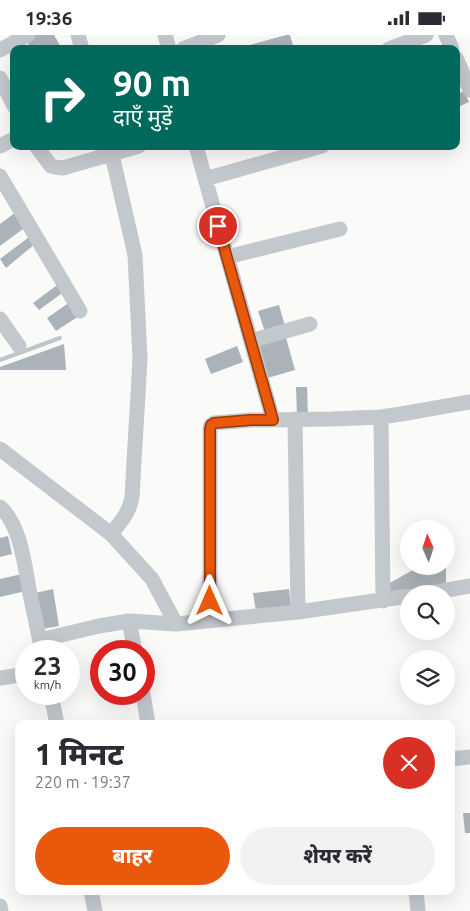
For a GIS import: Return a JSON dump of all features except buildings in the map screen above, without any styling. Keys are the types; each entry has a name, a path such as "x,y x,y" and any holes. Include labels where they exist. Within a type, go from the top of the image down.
{"street":[{"path":"0,50 28,35"},
{"path":"193,45 218,35"},
{"path":"400,45 426,35"},
{"path":"460,67 470,90"},
{"path":"0,78 10,98"},
{"path":"39,150 48,163 58,168 63,168 111,150 135,255 140,359 132,497 130,508 111,534"},
{"path":"197,150 273,420"},
{"path":"205,179 308,150"},
{"path":"0,176 6,201 80,311"},
{"path":"227,257 340,229"},
{"path":"0,319 20,346"},
{"path":"251,341 310,324"},
{"path":"210,621 211,425 214,423 251,420 381,417 470,402"},
{"path":"381,417 383,601"},
{"path":"295,419 298,612"},
{"path":"0,449 111,534 152,579 176,624"},
{"path":"0,507 11,521 21,547 40,640"},
{"path":"455,589 470,587"},
{"path":"58,640 99,626 129,621 176,624 298,612 400,598"},
{"path":"129,621 133,640"},
{"path":"0,678 15,676"},
{"path":"53,705 56,720"},
{"path":"145,705 147,720"},
{"path":"455,759 470,757"},
{"path":"93,895 95,911"},
{"path":"416,895 418,911"},
{"path":"0,906 1,911"}],"waterway":[{"path":"0,360 60,338"}],"route":[{"path":"210,601 211,425 214,423 251,420 273,420 218,226"}]}
